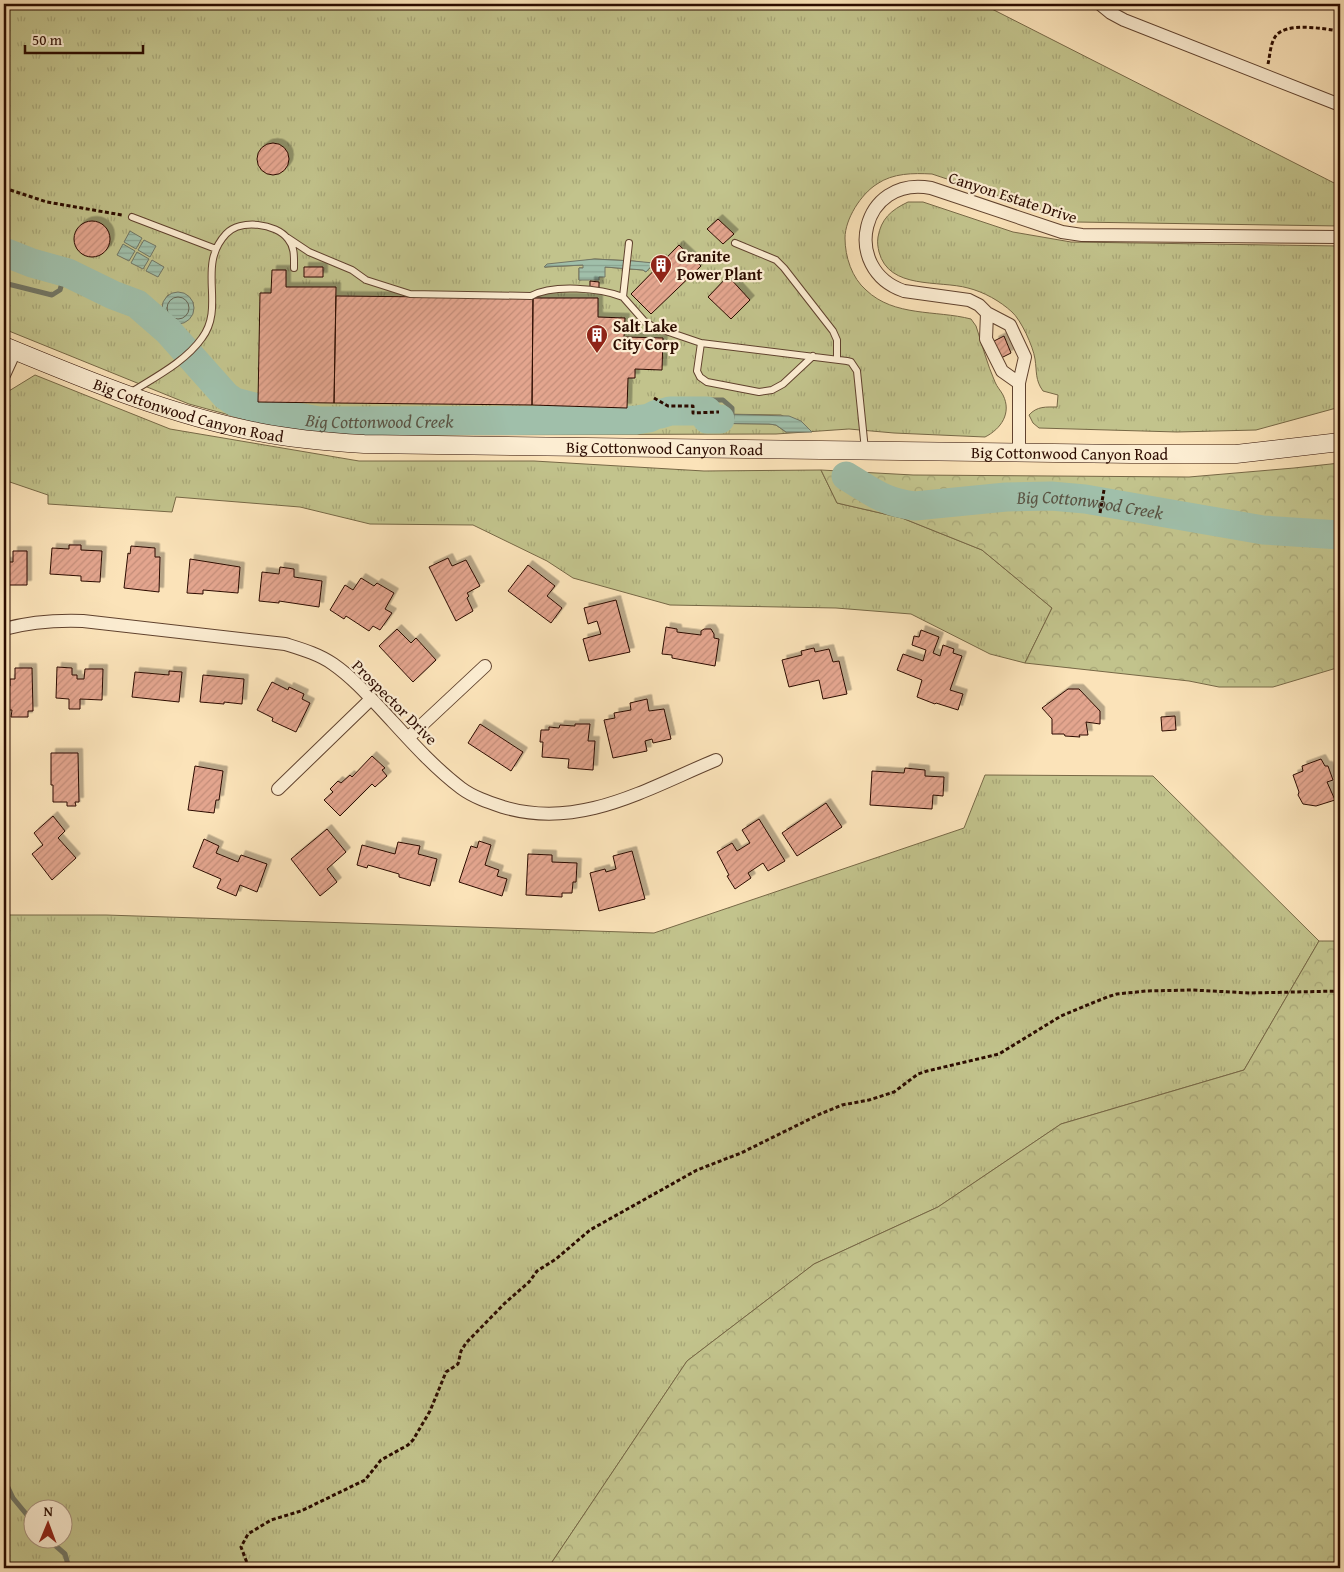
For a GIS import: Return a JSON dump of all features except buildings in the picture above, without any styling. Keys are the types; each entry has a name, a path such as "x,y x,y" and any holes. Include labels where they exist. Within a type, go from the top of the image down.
{"main road":[{"name":"Big Cottonwood Canyon Road","path":"9,348 167,408 249,430 316,441 364,444 1236,454 1340,442"}],"street":[{"path":"1100,4 1124,20 1340,106"},
{"name":"Canyon Estate Drive","path":"1019,453 1019,384 1025,357 1010,325 987,314 979,305 969,300 904,291 885,282 876,274 868,258 866,235 872,212 886,195 897,189 920,186 931,188 1062,232 1082,235 1340,237"},
{"path":"987,314 986,339 1002,371 1019,384"},
{"path":"4,375 9,348"},
{"name":"Prospector Drive","path":"4,629 30,622 56,620 83,621 285,644 309,652 332,663 353,680 440,770 463,789 488,802 515,810 544,814 576,813 607,805 716,760"},
{"path":"408,738 484,666"},
{"path":"278,789 371,699"}],"lane":[{"path":"132,217 216,249"},
{"path":"128,394 176,363 198,344 208,330 212,318 211,268 216,249 228,232 240,224 256,224 273,228 309,252 352,270 366,280 410,294 531,296 546,290 598,290 623,297 645,322 654,327 701,343 851,362 857,372 865,451"},
{"path":"288,238 294,253 294,268"},
{"path":"623,297 629,243"},
{"path":"735,243 780,263 833,331 836,340 837,359"},
{"path":"701,343 697,371 700,377 707,382 759,392 772,390 783,384 813,356"}],"path":[{"path":"1265,76 1273,41 1280,32 1294,27 1340,31"},
{"path":"4,188 47,202 132,217"},
{"path":"654,398 668,406 693,406 694,413 719,412"},
{"path":"1100,512 1104,490"},
{"path":"249,1568 241,1546 248,1534 271,1520 301,1511 360,1484 381,1460 413,1440 430,1411 446,1372 459,1362 462,1348 504,1303 529,1282 537,1271 556,1259 590,1230 674,1182 697,1170 756,1146 820,1114 842,1105 869,1100 894,1092 918,1074 999,1054 1061,1016 1107,996 1146,991 1192,990 1250,993 1340,991"}],"green space":[{"path":"4,4 988,4 988,7 1340,186 1340,226 1076,222 932,174 896,176 883,180 871,188 860,200 848,223 845,245 850,267 866,290 877,299 889,305 902,309 971,319 976,326 996,384 1003,395 1006,408 1000,425 985,437 849,429 776,434 389,435 255,422 189,404 4,329","holes":["595,259 633,261 654,264 646,272 643,270 605,267 599,277 579,280 579,268 584,268 584,265 545,267","168,295 193,302 193,312 187,321 162,305","689,404 719,414 781,415 811,431 786,432 776,425 769,424 689,423"]},
{"path":"908,202 923,202 1013,232 1071,242 1340,246 1340,407 1256,430 1177,432 1039,428 1033,423 1029,415 1045,407 1057,407 1058,395 1043,391 1040,387 1032,347 1023,327 1012,312 986,294 968,288 904,278 893,273 885,264 879,252 879,231 884,220 892,212"},
{"path":"35,375 170,429 359,461 534,461 704,471 821,470 837,503 902,518 982,550 1052,608 1025,663 990,654 911,614 836,608 670,605 573,578 547,561 473,525 370,524 300,507 176,497 172,512 48,504 48,495 4,480 4,394"},
{"path":"1340,463 1340,667 1273,687 1219,687 1189,681 1025,663 1052,608 982,550 902,518 837,503 821,470 913,475 1189,477"},
{"path":"985,775 1153,776 1319,941 1244,1070 1061,1124 938,1207 814,1264 687,1361 548,1568 4,1568 4,915 106,915 654,933 964,828"},
{"path":"1319,941 1340,941 1340,1568 548,1568 687,1361 814,1264 938,1207 1061,1124 1244,1070"}],"water":[{"path":"130,231 142,238 136,249 124,242"},
{"path":"144,240 156,246 150,257 138,250"},
{"path":"123,244 135,251 129,261 117,255"},
{"path":"137,252 149,259 143,269 131,263"},
{"path":"594,259 654,263 646,272 643,270 605,267 605,277 599,277 599,280 579,280 579,268 583,268 583,265 544,267 547,264"},
{"path":"152,260 164,267 158,277 146,271"},
{"path":"178,292 184,293 189,297 193,302 193,314 189,319 184,323 178,324 172,323 167,319 163,314 162,308 163,302 167,297 172,293"},
{"path":"689,404 697,404 698,408 719,408 720,414 789,416 801,421 812,432 786,432 776,425 769,424 689,423"}],"waterway":[{"name":"Big Cottonwood Creek","path":"4,252 32,263 68,273 113,295 137,304 168,331 226,396 235,402 276,413 319,421 636,420 670,411 707,411 707,419 720,419"},
{"path":"4,283 52,295 60,290 65,272"},
{"path":"668,411 688,400 707,400 707,411"},
{"path":"707,400 723,400 732,408 732,418"},
{"path":"636,420 694,419"},
{"name":"Big Cottonwood Creek","path":"846,476 887,499 915,506 1006,497 1051,496 1085,499 1263,530 1340,535"},
{"path":"4,1479 13,1498 22,1509"},
{"path":"60,1550 65,1554 69,1568"}],"place":[{"name":"Granite Power Plant","path":"661,284"},
{"name":"Salt Lake City Corp","path":"597,354"}]}
